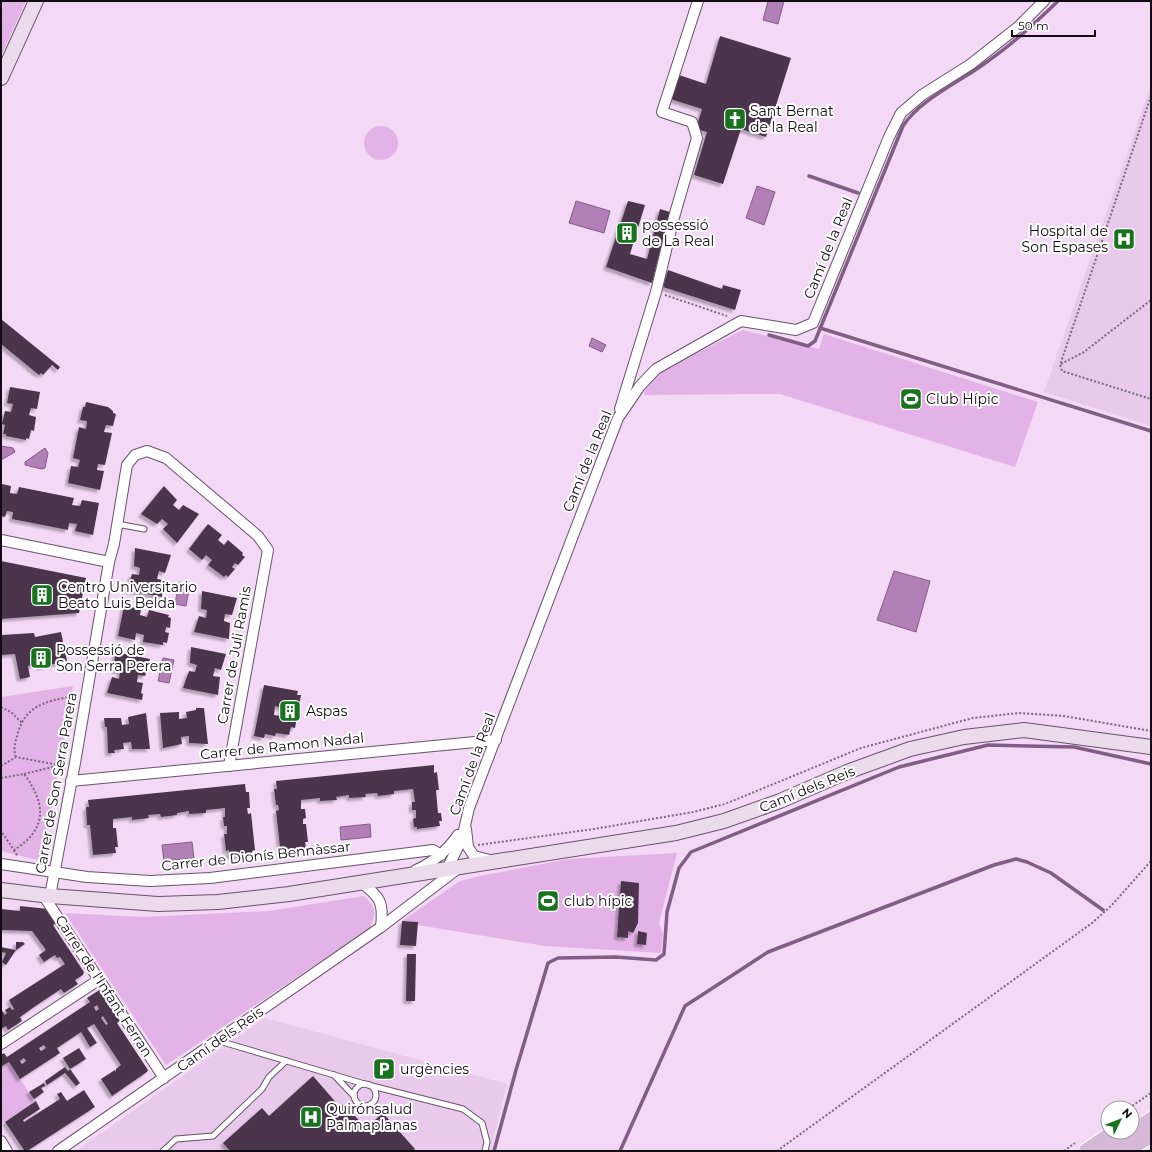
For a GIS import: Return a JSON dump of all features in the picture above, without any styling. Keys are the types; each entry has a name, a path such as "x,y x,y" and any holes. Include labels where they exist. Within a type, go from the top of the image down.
{"main road":[{"path":"1140,1125 1151,1108"},
{"path":"1087,1151 1103,1140"},
{"path":"1096,1151 1116,1140"},
{"path":"1107,1151 1122,1140"},
{"path":"1124,1151 1131,1140"}],"street":[{"path":"1,78 36,1"},
{"path":"618,418 656,292 674,217 697,138 692,122 662,112 698,1"},
{"name":"Camí de la Real","path":"446,869 462,839 469,808 618,418 640,386 656,368 741,321 796,330 813,322 888,137 901,113 922,95 971,64 1012,32 1044,1"},
{"name":"Carrer de Son Serra Parera","path":"47,895 54,872 71,781 127,465 134,454 147,451 166,458 258,536 268,550"},
{"path":"1,540 109,562"},
{"name":"Carrer de Juli Ramis","path":"229,766 268,550"},
{"name":"Camí dels Reis","path":"47,895 158,904 218,902 289,894 676,833 724,821 780,801 847,772 910,749 964,737 1024,730 1151,747"},
{"name":"Carrer de Ramon Nadal","path":"71,781 496,740"},
{"path":"465,825 468,847 474,856 495,862"},
{"path":"404,876 432,863 452,844 465,825"},
{"name":"Carrer de Dionís Bennàssar","path":"1,864 87,877 150,881 210,878 433,850 441,855"},
{"name":"Camí dels Reis","path":"58,1151 381,927 462,866"},
{"path":"361,882 376,894 382,904 381,927"},
{"path":"1,890 47,895"},
{"name":"Carrer de l'Infant Ferran","path":"47,895 164,1078"},
{"path":"1,1044 100,979"},
{"path":"1,1141 7,1151"}],"lane":[{"path":"117,524 144,529"},
{"path":"218,1041 368,1085 464,1109 482,1123 488,1142 485,1151"},
{"path":"163,1151 176,1139 213,1136 262,1090 269,1077 286,1061"},
{"path":"333,1074 354,1096 356,1102 362,1106 372,1103 375,1092 368,1085"},
{"path":"354,1096 358,1087 368,1085"}],"path":[{"path":"1151,96 1060,365 1062,371 1151,399"},
{"path":"656,292 741,321"},
{"path":"1060,365 1084,352 1151,300"},
{"path":"16,757 14,752 16,738 22,723 32,709 40,704 71,697"},
{"path":"1,706 17,716 22,723"},
{"path":"468,847 594,830 693,812 725,804 861,748 973,718 1019,713 1064,716 1151,730"},
{"path":"1,766 16,757 59,766 1,778"},
{"path":"1,831 14,850 26,843 36,829 40,815 39,800 35,790 24,774"},
{"path":"777,1151 1092,923 1111,906 1151,861"},
{"path":"1140,1100 1151,1093"}],"shaded area":[{"path":"1,1 26,1 1,56"},
{"path":"768,1 784,1 778,24 763,20"},
{"name":"Hospital de Son Espases","path":"1151,85 1151,426 1044,392"},
{"path":"378,126 384,126 388,127 395,133 398,143 397,150 391,157 384,160 378,160 374,159 367,153 364,146 364,140 365,136 371,129"},
{"path":"757,186 775,192 764,225 746,218"},
{"path":"576,201 610,211 604,233 569,223"},
{"name":"Club Hípic","path":"743,330 819,349 824,334 1038,402 1015,467 780,394 644,395 646,385 656,373"},
{"path":"592,338 606,345 602,352 589,346"},
{"path":"1,446 13,448 15,452 1,460"},
{"path":"45,448 48,453 45,468 41,469 25,465 25,462"},
{"path":"894,571 930,581 916,632 877,620"},
{"path":"179,582 190,584 186,606 175,604"},
{"path":"163,658 174,660 169,683 158,681"},
{"path":"73,686 42,861 1,851 1,697"},
{"path":"370,824 371,837 341,840 340,827"},
{"path":"192,842 194,858 164,861 162,845"},
{"name":"club hípic","path":"677,853 659,923 663,934 661,953 545,946 418,925 418,922 402,921 460,881 480,876 568,859"},
{"path":"364,896 374,910 370,928 166,1065 65,913 144,917 269,911"},
{"name":"Quirónsalud Palmaplanas","path":"265,1018 507,1084 490,1151 76,1151"},
{"path":"9,1062 35,1102 1,1124 1,1065 2,1066"}],"building":[{"name":"Sant Bernat de la Real","path":"720,36 791,58 766,137 741,129 723,184 694,175 707,132 696,129 702,109 670,99 679,75 706,84"},
{"name":"possessió de La Real","path":"628,201 645,205 630,254 647,259 660,209 670,212 652,283 606,267"},
{"path":"668,270 722,289 723,285 741,290 735,310 663,287"},
{"path":"1,319 60,367 58,370 52,365 43,375 41,373 39,375 1,344"},
{"path":"10,387 40,392 37,409 31,408 29,415 36,417 34,431 31,430 29,439 26,438 26,440 3,434 5,425 2,424 5,411 11,412 13,404 7,403"},
{"path":"86,402 108,407 113,411 113,413 116,414 113,426 106,425 104,432 112,433 105,465 98,464 97,470 104,471 100,490 68,483 71,466 78,467 80,460 73,458 79,427 86,429 87,421 80,420 83,407 85,407"},
{"path":"2,484 11,486 10,493 17,494 19,487 74,498 72,505 80,506 82,500 99,503 93,535 75,531 77,524 69,523 68,530 12,519 13,512 7,511 5,517 1,516"},
{"path":"164,486 177,500 173,505 179,510 183,505 199,514 177,543 163,529 168,524 162,519 157,524 141,514"},
{"path":"208,524 222,535 218,540 224,545 228,540 243,553 242,555 245,557 238,565 235,563 232,567 235,569 228,577 226,575 224,577 208,565 212,560 206,555 202,560 189,549"},
{"path":"135,548 171,555 165,573 159,571 157,579 163,580 162,597 127,590 132,574 139,575 140,568 134,566"},
{"name":"Centro Universitario Beato Luis Belda","path":"1,561 86,578 79,613 1,619"},
{"path":"202,591 237,598 232,615 225,614 224,621 230,623 229,639 194,632 199,616 206,618 207,610 201,609"},
{"path":"124,606 141,609 140,615 147,617 149,610 169,615 168,617 171,618 170,628 166,627 165,632 169,633 167,643 163,642 163,645 143,642 144,635 136,633 135,640 118,636"},
{"name":"Possessió de Son Serra Perera","path":"61,632 67,661 40,667 39,664 28,666 30,677 20,679 15,654 1,655 1,635 34,633 35,637"},
{"path":"191,647 226,654 221,670 215,668 213,676 220,677 218,695 183,688 189,671 195,672 197,665 190,663"},
{"path":"115,652 150,659 145,676 138,675 137,682 143,683 141,693 143,694 142,700 107,693 112,677 119,679 120,671 114,670"},
{"name":"Aspas","path":"264,685 298,691 297,695 301,695 295,728 291,727 289,735 276,733 275,736 265,734 264,738 254,736","holes":["275,706 282,708 281,716 274,715"]},
{"path":"196,708 204,708 208,744 189,743 189,736 181,737 182,744 163,748 160,713 179,712 179,719 187,718 186,712 196,710"},
{"path":"146,713 150,749 132,749 131,742 123,743 124,749 114,750 115,753 108,753 107,727 105,727 104,718 121,718 122,725 129,724 128,717"},
{"path":"434,765 434,773 437,772 439,790 436,790 438,813 441,813 442,821 439,821 440,826 417,829 417,827 414,827 413,819 416,818 416,810 412,810 412,802 415,802 413,789 394,791 394,794 378,796 377,793 365,794 366,797 349,798 349,795 336,797 337,800 320,801 320,798 301,800 301,809 305,809 306,818 303,819 303,824 306,824 308,842 305,842 306,848 283,850 283,847 280,847 276,811 279,810 278,805 276,805 274,789 277,789 276,781"},
{"path":"245,784 246,792 249,792 250,808 247,808 248,814 251,813 255,850 252,851 252,854 229,856 229,850 226,851 224,834 227,834 227,826 224,826 223,817 225,817 225,808 206,810 206,813 189,814 189,811 177,813 177,815 161,817 160,814 148,815 149,818 132,820 132,817 113,819 113,828 116,828 118,847 115,847 116,853 93,855 90,825 87,825 86,807 89,807 88,800"},
{"path":"621,881 639,883 638,923 633,933 628,931 628,938 617,937"},
{"path":"20,906 48,909 58,923 53,925 84,972 83,975 75,980 78,984 64,993 61,989 20,1017 22,1021 8,1030 6,1026 1,1029 1,1009 5,1015 7,1013 5,1010 10,1007 12,1010 14,1009 9,1000 65,964 60,957 57,958 55,955 44,962 39,955 46,950 32,931 1,930 1,909 20,911"},
{"path":"402,921 418,922 416,946 400,945"},
{"path":"638,931 647,933 646,945 637,944"},
{"path":"16,942 23,942 25,944 16,950"},
{"path":"1,947 16,950 6,965 2,962 6,953 1,952"},
{"path":"407,954 416,954 415,1001 406,1001"},
{"path":"101,989 121,1020 117,1023 148,1070 147,1072 112,1096 101,1079 115,1070 116,1072 116,1069 121,1065 94,1024 87,1028 97,1043 90,1047 81,1032 57,1048 60,1053 20,1079 9,1062 2,1066 1,1055 4,1053 7,1057 90,1002 87,998","holes":["97,1005 99,1009 96,1011 94,1007","103,1016 108,1024 106,1025 101,1018","44,1045 46,1048 41,1051 39,1048","24,1058 26,1061 22,1064 20,1061"]},
{"path":"79,1048 86,1059 70,1069 63,1058"},
{"path":"65,1067 68,1071 70,1069 80,1083 76,1086 65,1073 47,1085 45,1081"},
{"path":"313,1076 340,1107 344,1104 366,1128 383,1113 415,1149 413,1151 230,1151 223,1143 262,1108 269,1116"},
{"path":"44,1083 45,1086 41,1088 44,1092 34,1099 29,1092"},
{"path":"84,1090 95,1107 27,1151 24,1150 5,1122 36,1101 40,1109 23,1120 24,1122 60,1099 57,1094 61,1092 67,1101"}],"waterway":[{"path":"769,335 808,346 815,341 903,126 910,116 942,91 978,68 1006,47 1033,25 1058,1"},
{"path":"809,176 858,193"},
{"path":"820,328 1151,431"},
{"path":"494,1151 516,1070 548,963 558,958 616,957 656,960 664,954 667,912 679,868 691,852 899,767 988,745 1074,747 1151,764"},
{"path":"620,1151 685,1006 768,952 994,865 1016,859 1027,862 1051,873 1103,910"}],"place":[{"name":"Sant Bernat de la Real","path":"735,119"},
{"name":"possessió de La Real","path":"627,233"},
{"name":"Hospital de Son Espases","path":"1124,239"},
{"name":"Club Hípic","path":"911,399"},
{"name":"Centro Universitario Beato Luis Belda","path":"42,595"},
{"name":"Possessió de Son Serra Perera","path":"41,658"},
{"name":"Aspas","path":"290,711"},
{"name":"club hípic","path":"548,901"},
{"name":"urgències","path":"384,1069"},
{"name":"Quirónsalud Palmaplanas","path":"311,1117"}]}
